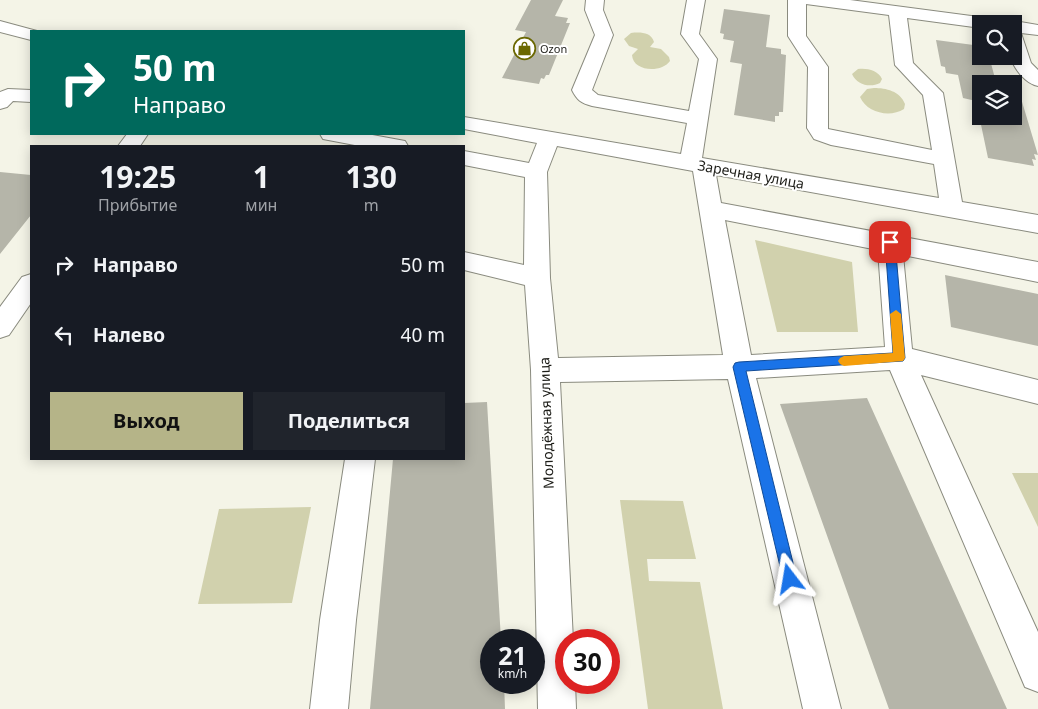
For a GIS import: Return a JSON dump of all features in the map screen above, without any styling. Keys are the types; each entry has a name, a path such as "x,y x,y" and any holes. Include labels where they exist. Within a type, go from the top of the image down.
{"street":[{"path":"595,0 594,10 604,35 582,90 585,96 592,100 698,119"},
{"path":"696,0 690,34 708,59 698,119 696,164 710,208 739,367 822,709"},
{"path":"797,0 797,36 818,67 817,128 821,134 831,138 944,160"},
{"path":"811,0 972,21"},
{"path":"897,11 904,65 932,93 934,98 952,209"},
{"path":"0,26 30,35"},
{"path":"1022,27 1038,30"},
{"path":"1022,65 1038,80"},
{"path":"4,99 30,96"},
{"name":"Заречная улица","path":"465,123 1038,224"},
{"path":"336,135 391,145"},
{"name":"Молодёжная улица","path":"549,139 536,172 538,278 545,370 557,709"},
{"path":"465,158 536,172"},
{"path":"710,208 1038,272"},
{"path":"890,242 899,358 1038,674"},
{"path":"465,261 538,278"},
{"path":"0,327 30,285"},
{"path":"545,370 739,367 899,358 1038,392"},
{"path":"329,709 338,620 360,460"}],"green space":[{"path":"631,33 648,34 654,42 650,47 661,49 669,57 670,61 661,68 655,69 642,68 637,65 632,55 638,49 629,46 624,39"},
{"path":"858,69 868,69 875,72 882,79 880,83 864,85 860,83 852,74"},
{"path":"874,88 896,93 905,104 904,109 898,112 886,113 868,107 860,97 867,89"},
{"path":"755,240 852,262 858,332 777,332"},
{"path":"1012,473 1038,473 1038,527"},
{"path":"620,500 683,501 696,559 647,559 649,581 700,582 723,709 648,709"},
{"path":"311,507 292,603 198,604 219,509"}],"building":[{"path":"531,0 563,0 555,16 568,18 566,23 570,23 549,75 546,75 544,79 541,78 539,84 502,78 526,32 515,30"},
{"path":"724,9 770,15 766,47 781,49 781,54 786,55 783,112 779,112 779,116 775,116 775,122 734,115 742,64 730,62 734,41 723,39 724,34 720,33"},
{"path":"936,40 972,45 972,65 991,65 994,75 972,75 972,100 963,98 958,75 946,73 945,67 941,66"},
{"path":"1022,102 1038,155 1034,154 1036,160 1032,159 1034,166 988,158 981,125 1022,125"},
{"path":"0,172 30,175 30,216 0,254"},
{"path":"945,275 1038,294 1038,346 951,327"},
{"path":"867,398 1007,709 889,709 780,404"},
{"path":"487,402 500,629 480,629 480,694 504,694 505,709 370,709 393,460 465,460 465,403"}],"slow traffic":[{"path":"844,361 899,358 896,314"}],"place":[{"name":"Ozon","path":"524,48"}],"route":[{"path":"790,579 739,367 899,358 890,242"}]}
